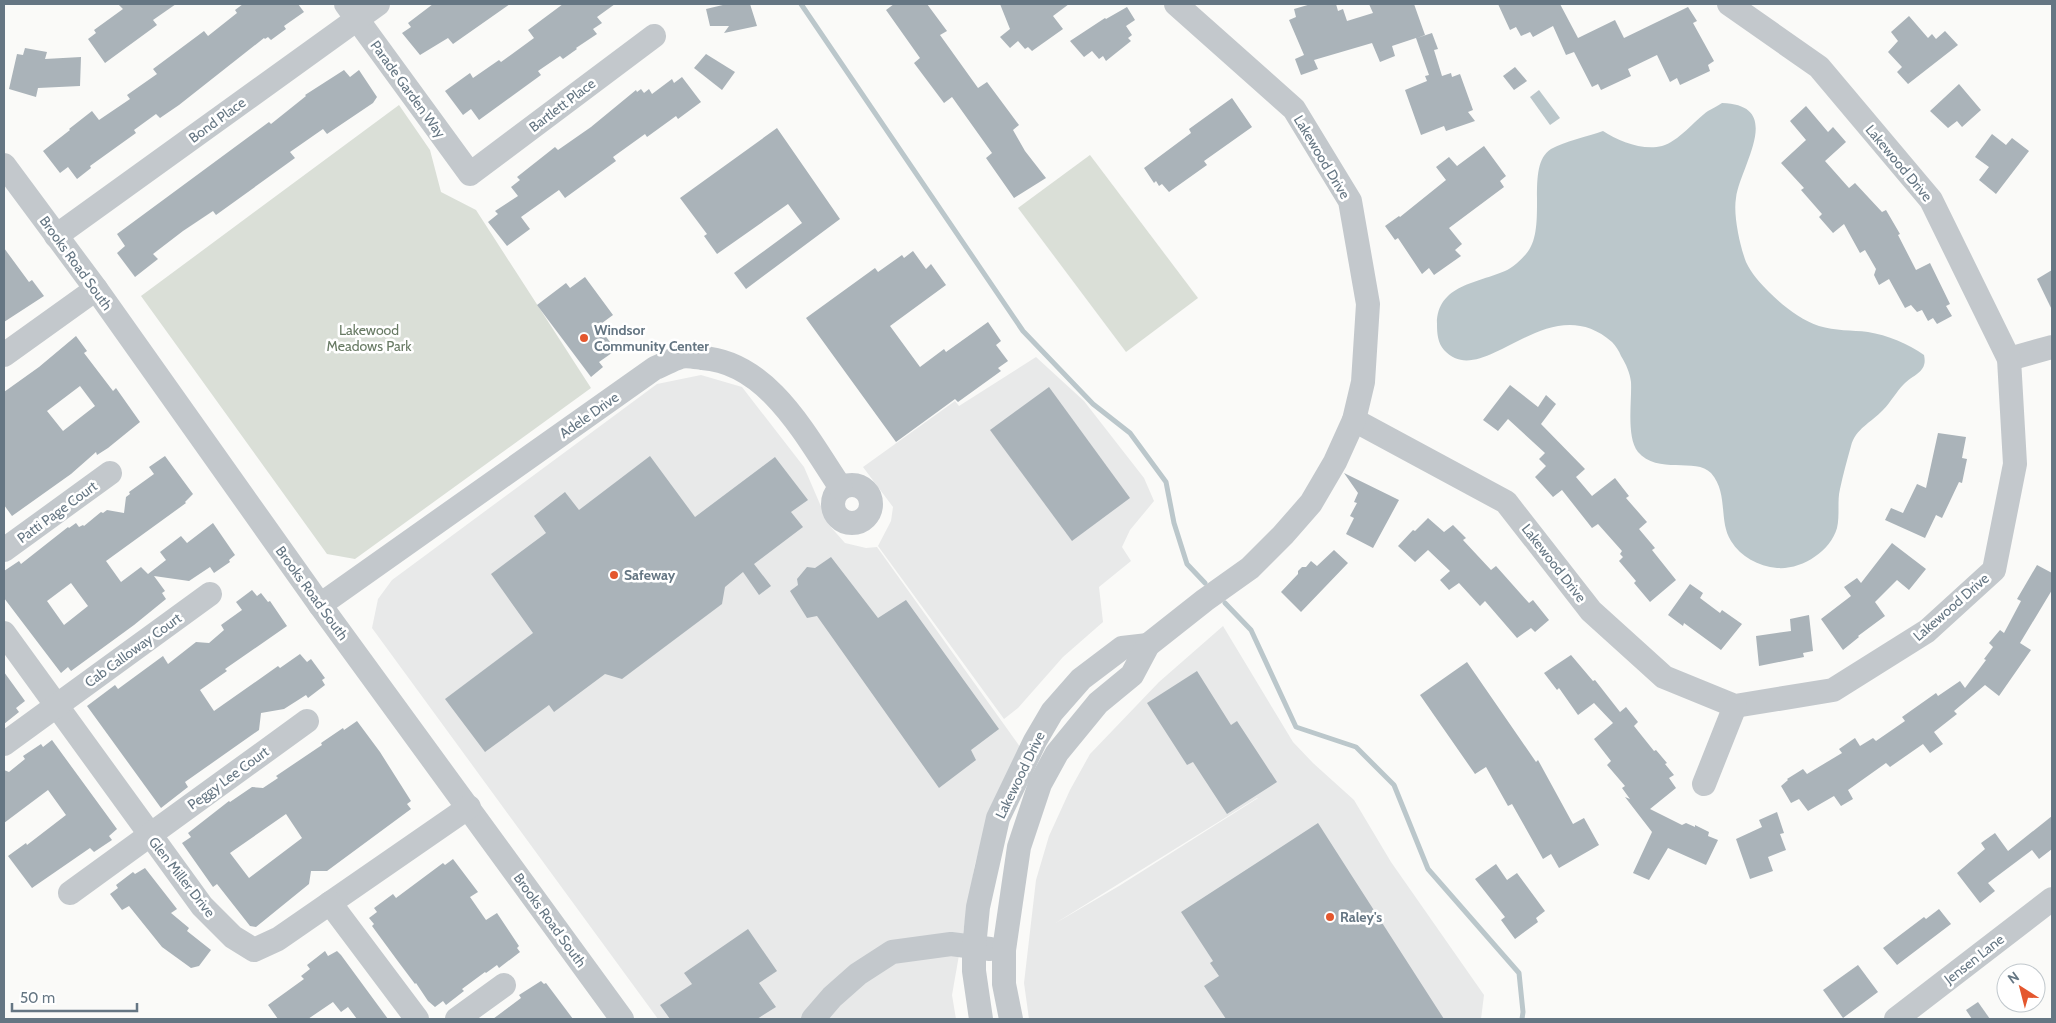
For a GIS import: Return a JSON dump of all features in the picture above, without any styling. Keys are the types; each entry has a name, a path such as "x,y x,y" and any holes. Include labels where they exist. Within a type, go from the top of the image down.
{"street":[{"name":"Bond Place","path":"56,236 351,11 378,4"},
{"name":"Lakewood Drive","path":"1011,1019 1004,984 1004,950 1019,847 1040,784 1057,753 1098,704 1132,675 1148,645 1205,600 1250,568 1311,503 1335,462 1354,420 1364,382 1368,304 1350,201 1294,109 1176,4"},
{"name":"Lakewood Drive","path":"1354,420 1506,502 1592,611 1650,664 1664,676 1735,706 1833,690 1927,632 1994,570 2015,464 2010,359 1931,200 1819,67 1738,6"},
{"name":"Parade Garden Way","path":"351,11 470,174"},
{"name":"Bartlett Place","path":"470,174 654,36"},
{"name":"Brooks Road South","path":"4,164 96,289 320,605 622,1019"},
{"path":"4,354 96,289"},
{"path":"2010,359 2052,347"},
{"name":"Adele Drive","path":"320,605 655,368 681,356 708,358 736,365 763,382 784,406 841,488"},
{"name":"Patti Page Court","path":"4,550 110,473"},
{"name":"Cab Calloway Court","path":"4,744 210,594"},
{"name":"Glen Miller Drive","path":"4,633 149,836 202,906 233,937 254,950 278,939 469,807"},
{"name":"Lakewood Drive","path":"981,1019 974,971 974,947 978,907 998,818 1035,741 1052,712 1081,680 1122,648 1148,645"},
{"path":"1704,784 1735,706"},
{"name":"Peggy Lee Court","path":"70,893 307,721"},
{"name":"Jensen Lane","path":"1896,1019 2052,899"},
{"path":"330,903 417,1019"},
{"path":"813,1019 832,997 858,974 892,952 950,944 1004,950"},
{"path":"457,1019 504,985"}],"shaded area":[{"path":"1539,90 1560,118 1550,125 1530,97"},
{"path":"1722,103 1741,106 1752,114 1756,126 1735,205 1741,248 1750,270 1756,278 1786,307 1812,323 1831,329 1883,335 1918,351 1924,355 1925,361 1922,369 1898,390 1886,407 1860,430 1853,440 1840,489 1837,528 1828,545 1805,563 1786,568 1770,567 1757,563 1735,547 1727,533 1720,490 1711,473 1704,468 1696,466 1655,463 1646,459 1638,452 1634,445 1631,428 1630,375 1612,342 1588,328 1564,325 1541,331 1478,359 1460,360 1444,350 1438,335 1437,325 1443,301 1460,288 1508,270 1526,254 1533,243 1536,229 1539,169 1543,157 1551,149 1603,131 1631,144 1647,147 1662,146 1680,136 1708,111"},
{"path":"1036,357 1084,401 1144,478 1154,501 1130,530 1122,547 1131,561 1099,587 1103,622 1063,657 1018,708 1004,719 878,546 891,521 893,507 863,467 955,401 959,406"},
{"path":"701,375 742,387 804,467 829,525 845,543 866,548 877,547 1023,751 993,802 975,864 952,995 956,1019 658,1019 372,628 378,599 392,580 657,384"},
{"path":"1223,626 1293,742 1354,800 1391,862 1484,995 1481,1019 1029,1019 1024,983 1036,880 1049,836 1070,790 1090,754 1159,682","holes":["1258,798 1119,886 1054,924"]}],"green space":[{"name":"Lakewood Meadows Park","path":"399,105 430,150 441,192 476,210 591,388 355,559 327,554 141,296"},
{"path":"1090,155 1198,298 1126,352 1018,208"}],"building":[{"path":"118,4 176,4 153,20 157,25 105,63 88,39 96,33 94,30 123,9"},
{"path":"243,4 298,4 304,12 284,26 286,29 271,40 268,37 264,38 179,105 160,118 156,114 134,130 136,133 90,166 91,168 77,179 68,167 60,173 43,151 92,111 99,120 130,99 127,95 157,74 153,69 204,31 208,36 237,13 235,10"},
{"path":"433,4 510,4 453,44 448,38 420,55 402,33 411,27 408,23"},
{"path":"563,4 615,4 597,17 602,23 593,29 597,34 577,49 563,59 560,56 538,71 541,75 479,120 471,109 463,115 445,91 470,73 473,78 499,60 501,62 534,38 528,30"},
{"path":"727,4 750,4 757,26 724,33 729,26 710,26 706,9"},
{"path":"894,4 927,4 947,31 940,35 978,88 987,82 1019,125 1013,130 1025,151 1046,178 1014,198 986,158 992,153 952,97 944,103 914,63 920,58 886,10"},
{"path":"1000,4 1069,4 1053,16 1063,29 1032,51 1028,47 1025,49 1018,41 1010,48 1000,37 1010,29"},
{"path":"1311,4 1336,4 1338,11 1343,9 1347,21 1373,13 1369,4 1414,4 1425,35 1417,38 1432,33 1438,49 1434,50 1442,76 1451,73 1452,77 1460,74 1473,110 1468,112 1475,121 1446,131 1444,126 1421,135 1405,90 1427,81 1425,76 1429,75 1416,38 1392,46 1395,56 1380,62 1372,43 1314,60 1318,69 1301,75 1295,59 1304,55 1289,20 1296,17 1294,9"},
{"path":"1498,4 1560,4 1578,38 1615,20 1624,38 1688,7 1697,21 1693,23 1714,61 1708,65 1710,71 1680,85 1677,78 1670,82 1657,55 1628,69 1631,76 1601,90 1598,84 1592,87 1574,52 1566,55 1553,26 1533,37 1530,32 1521,36 1516,27 1510,30"},
{"path":"1127,7 1135,20 1126,26 1132,35 1128,38 1131,41 1106,61 1103,56 1099,59 1092,51 1084,57 1070,41 1105,18"},
{"path":"1909,16 1928,38 1932,34 1936,39 1945,31 1958,45 1908,84 1897,72 1902,67 1888,52 1898,41 1891,32"},
{"path":"25,48 47,52 45,59 81,57 80,86 38,88 36,97 9,89 17,54 23,55"},
{"path":"706,54 735,72 722,90 694,68"},
{"path":"1515,67 1527,81 1514,90 1503,76"},
{"path":"344,70 350,77 359,70 377,97 373,103 327,134 323,129 290,152 295,158 216,215 213,211 183,231 153,254 158,259 135,277 117,253 125,246 117,234 269,122 271,124 305,95"},
{"path":"682,77 701,102 678,119 676,116 647,137 645,134 613,157 616,161 565,198 559,190 521,217 530,229 507,246 488,222 498,214 495,211 518,196 511,187 520,180 517,177 555,147 558,150 591,127 636,90 637,92 641,89 644,93 649,89 652,94 672,79 674,83"},
{"path":"1959,84 1981,110 1962,127 1957,121 1948,128 1930,111"},
{"path":"1232,98 1252,127 1204,161 1207,165 1169,192 1162,184 1159,186 1156,181 1154,183 1144,168 1191,133 1189,129"},
{"path":"1806,106 1828,132 1833,127 1846,142 1825,161 1849,188 1855,183 1882,212 1886,210 1900,234 1898,235 1916,270 1930,263 1950,304 1946,306 1952,316 1937,324 1933,318 1928,321 1922,310 1917,312 1911,305 1905,308 1889,279 1879,285 1874,275 1876,269 1865,250 1860,253 1844,224 1833,233 1819,217 1822,214 1801,190 1804,188 1781,163 1806,140 1790,121"},
{"path":"777,128 840,219 746,289 734,273 802,223 788,204 717,254 704,236 707,234 680,198"},
{"path":"1992,134 2006,145 2012,138 2029,151 1996,194 1979,180 1989,167 1975,157"},
{"path":"1484,146 1506,176 1500,181 1504,187 1449,228 1462,244 1455,250 1461,256 1434,275 1429,268 1422,274 1398,238 1395,240 1385,226 1400,217 1446,180 1436,167 1449,157 1457,166"},
{"path":"4,248 29,282 32,280 44,296 4,322"},
{"path":"913,251 926,269 931,264 946,285 890,326 920,367 944,349 946,352 988,322 1001,341 996,345 1008,361 998,368 1001,371 958,402 955,399 896,442 806,318 875,268 878,272 902,255 904,258"},
{"path":"2052,270 2052,310 2037,279"},
{"name":"Windsor Community Center","path":"585,277 613,315 598,326 616,350 599,362 603,367 591,377 537,305 566,283 570,288"},
{"path":"76,336 87,351 84,353 113,391 116,388 140,422 108,448 97,455 96,452 71,474 12,516 4,505 4,392 39,367","holes":["80,386 95,406 63,431 47,411"]},
{"path":"1510,385 1538,407 1546,395 1556,404 1541,424 1585,469 1576,477 1592,496 1615,478 1629,496 1626,498 1647,522 1639,529 1655,548 1652,550 1676,580 1650,602 1619,561 1623,557 1620,554 1622,551 1598,524 1592,528 1562,490 1553,497 1535,477 1546,466 1539,459 1545,453 1508,419 1498,431 1483,420"},
{"path":"1049,387 1130,498 1072,541 990,430"},
{"path":"1938,433 1966,437 1962,458 1967,459 1962,483 1959,482 1942,518 1936,515 1925,538 1885,520 1891,508 1903,513 1917,484 1926,488"},
{"path":"165,456 193,494 186,503 106,561 121,582 141,567 148,574 166,560 160,552 181,536 187,543 213,523 235,555 229,560 230,562 214,573 210,567 189,581 154,576 165,591 162,593 166,599 71,671 68,667 61,673 4,598 4,571 19,561 21,564 68,527 76,523 79,527 84,526 101,512 103,513 107,510 124,513 126,497 130,494 129,492 154,474 149,467","holes":["71,583 88,606 64,625 47,601"]},
{"name":"Safeway","path":"650,456 695,517 775,457 808,500 791,512 803,527 754,564 771,586 759,595 743,572 725,587 722,604 622,679 605,674 554,712 549,705 485,752 445,699 533,633 491,574 546,533 534,516 565,492 579,510"},
{"path":"1344,473 1399,500 1373,548 1346,534 1354,518 1350,516 1357,503 1354,502 1358,493"},
{"path":"1428,518 1444,532 1453,525 1466,538 1463,540 1491,570 1496,566 1529,603 1533,600 1549,620 1535,632 1531,628 1517,638 1485,601 1480,606 1459,583 1449,590 1440,580 1450,571 1428,550 1415,562 1398,546"},
{"path":"1892,543 1926,569 1909,590 1897,580 1875,602 1885,616 1843,650 1821,619 1851,596 1844,587 1857,578 1861,583"},
{"path":"1334,550 1348,563 1301,612 1281,592 1302,567 1306,567 1311,561 1317,566"},
{"path":"831,557 878,618 906,600 999,729 971,750 976,760 939,788 817,616 807,618 790,591 798,585 797,579 807,567 815,568"},
{"path":"2037,565 2052,573 2052,590 2020,643 2031,650 1999,696 1985,685 1954,711 1957,714 1934,732 1943,744 1930,753 1923,744 1890,767 1886,763 1848,790 1853,799 1841,806 1834,796 1808,811 1799,799 1791,803 1781,786 1787,779 1803,769 1807,774 1842,753 1839,749 1855,738 1860,746 1873,738 1876,741 1905,721 1902,717 1936,693 1938,696 1960,681 1965,688 1986,660 1984,659 1993,647 1989,643 2000,630 2004,633 2021,601 2017,599"},
{"path":"1690,584 1703,593 1700,598 1720,613 1722,610 1742,624 1721,650 1684,623 1683,626 1668,615"},
{"path":"252,590 257,596 261,593 268,602 270,601 287,626 225,669 227,671 200,690 214,711 278,666 280,668 300,654 307,662 311,659 325,678 322,680 325,685 308,698 306,695 284,709 261,713 259,730 185,782 188,787 161,808 87,706 115,685 118,689 163,656 168,664 196,642 209,643 224,630 221,625 242,610 236,602"},
{"path":"1809,615 1813,651 1803,653 1804,657 1759,666 1756,636 1791,631 1790,619"},
{"path":"1571,655 1593,681 1595,680 1620,712 1626,707 1638,722 1634,726 1654,751 1656,750 1667,763 1665,764 1674,775 1669,778 1676,788 1650,809 1682,825 1686,823 1695,827 1695,825 1709,832 1708,836 1718,840 1706,865 1668,848 1649,880 1633,873 1652,832 1625,797 1630,799 1622,788 1625,786 1607,765 1611,761 1594,739 1613,723 1594,703 1578,715 1559,688 1557,690 1544,673"},
{"path":"1467,662 1536,762 1538,760 1573,824 1584,818 1599,845 1559,868 1551,854 1543,859 1512,804 1508,806 1486,767 1475,774 1420,695"},
{"path":"1197,671 1231,725 1237,721 1277,782 1227,814 1193,762 1187,765 1147,703"},
{"path":"4,672 25,701 16,708 19,712 4,724"},
{"path":"357,721 380,752 411,801 407,804 411,809 327,871 311,871 309,884 256,927 250,926 217,884 213,887 182,843 191,837 188,833 229,801 252,787 263,788 278,778 276,776 322,745 321,743 343,728 344,730","holes":["286,814 302,838 249,878 230,853"]},
{"path":"52,740 117,829 109,836 112,840 94,852 90,848 32,888 8,856 26,843 27,845 66,815 48,790 4,823 4,770 9,772 25,759 23,756 41,744 43,747"},
{"path":"1777,812 1784,833 1780,834 1786,850 1768,857 1773,871 1750,879 1736,839 1762,827 1759,820"},
{"path":"2052,816 2052,849 2039,859 2032,850 1988,883 1995,891 1980,903 1957,873 1985,849 1981,843 1995,833 2008,851"},
{"name":"Raley's","path":"1318,823 1444,1019 1226,1019 1204,986 1219,976 1210,963 1213,961 1181,912"},
{"path":"453,859 478,892 470,897 486,920 497,913 519,946 517,948 520,952 499,968 497,965 485,972 462,989 464,991 446,1005 443,1001 435,1007 428,1001 397,960 372,926 374,924 369,918 377,912 374,908 393,894 396,898 443,863 445,865"},
{"path":"1496,864 1507,880 1517,873 1545,911 1536,918 1538,922 1515,939 1501,920 1505,917 1475,879"},
{"path":"145,868 177,909 171,913 189,928 187,931 211,950 199,966 191,968 162,947 129,906 122,910 110,894 118,888 116,885 133,872 135,874"},
{"path":"1939,909 1951,924 1897,965 1883,948 1924,917 1926,919"},
{"path":"748,929 777,971 759,983 776,1007 757,1019 670,1019 660,1005 692,984 684,973"},
{"path":"325,951 328,956 337,951 341,955 388,1019 357,1019 348,1007 341,1012 333,1002 308,1019 278,1019 268,1005 304,979 301,976 310,969 307,965"},
{"path":"1858,965 1878,992 1843,1018 1823,990"},
{"path":"541,981 544,984 546,983 573,1019 493,1019 521,998 519,995"},
{"path":"1978,1002 1990,1019 1972,1019 1966,1010"}],"waterway":[{"path":"801,4 1023,331 1093,404 1130,433 1166,482 1174,523 1187,564 1205,583"},
{"path":"1225,603 1251,630 1296,727 1356,747 1394,785 1428,869 1519,973 1522,1019"}],"place":[{"name":"Windsor Community Center","path":"584,338"},
{"name":"Safeway","path":"614,575"},
{"name":"Raley's","path":"1330,917"}]}
